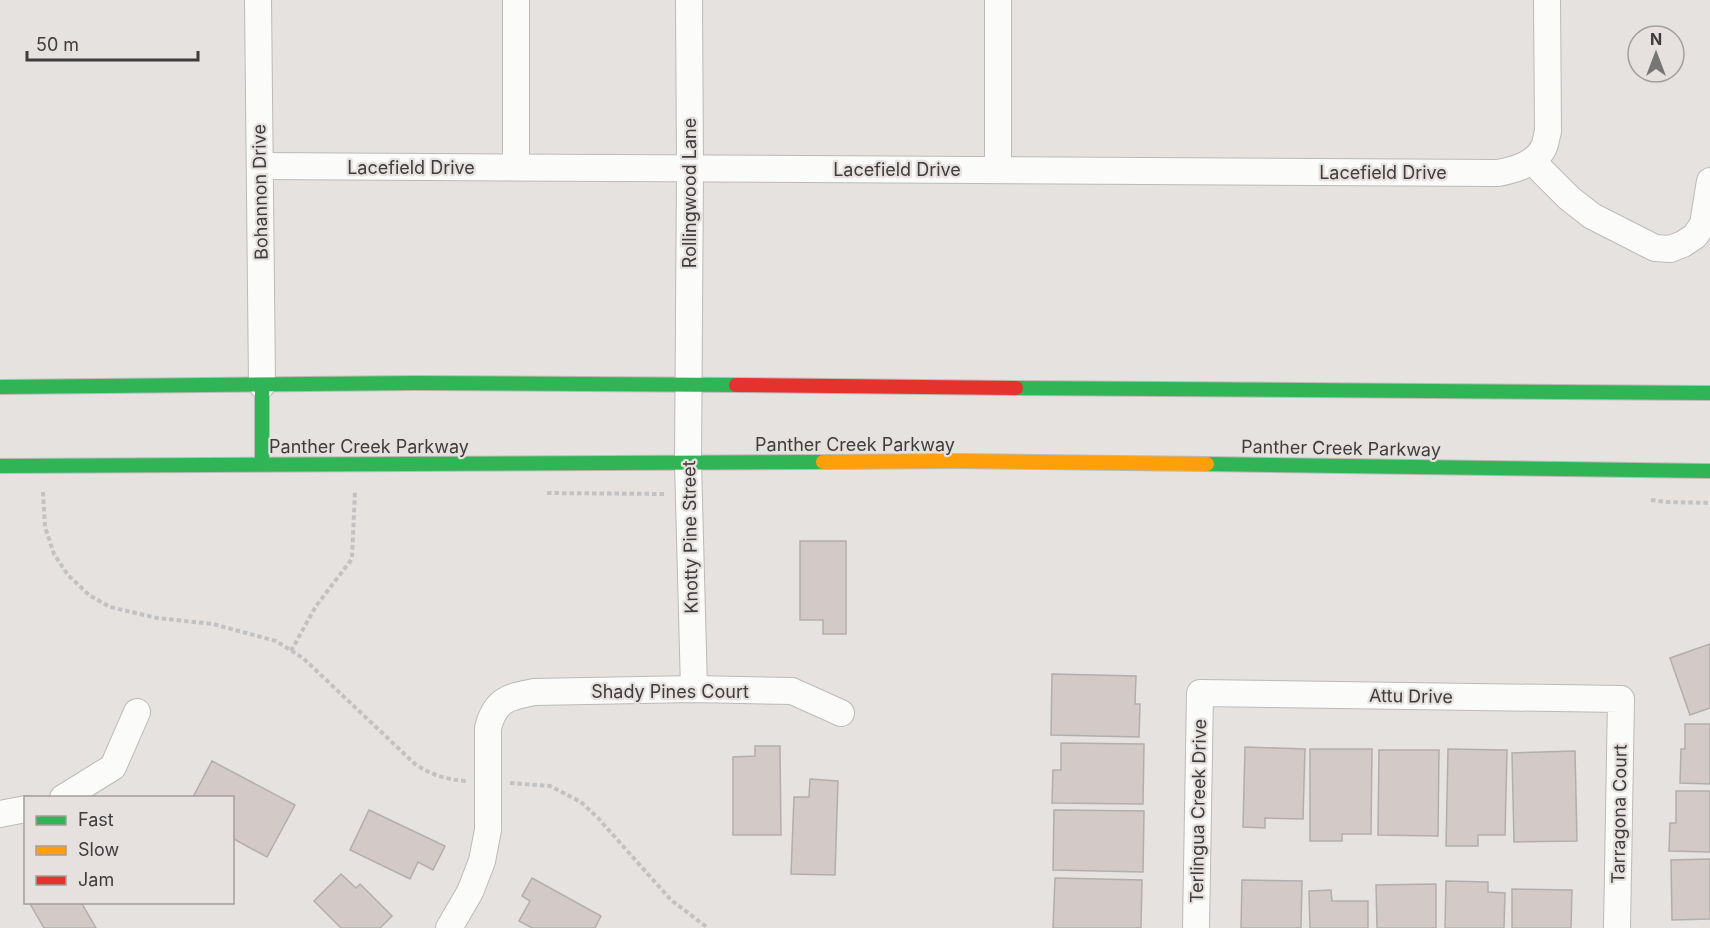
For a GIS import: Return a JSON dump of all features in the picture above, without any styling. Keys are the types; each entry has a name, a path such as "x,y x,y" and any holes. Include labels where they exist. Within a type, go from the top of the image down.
{"main road":[{"path":"0,387 416,383 1710,393"},
{"path":"262,385 262,465"},
{"name":"Panther Creek Parkway","path":"0,466 958,461 1710,471"}],"street":[{"name":"Bohannon Drive","path":"258,0 262,385"},
{"path":"516,0 516,167"},
{"name":"Rollingwood Lane","path":"688,385 689,0"},
{"path":"998,0 998,170"},
{"path":"1547,0 1548,132 1544,148 1532,161 1569,198 1592,216 1655,248 1670,249 1695,236 1703,224 1710,181"},
{"name":"Lacefield Drive","path":"260,166 1498,172 1516,170 1532,161"},
{"name":"Knotty Pine Street","path":"688,385 694,689"},
{"name":"Shady Pines Court","path":"488,783 488,728 491,715 497,705 516,696 534,692 694,689 792,691 841,713"},
{"name":"Attu Drive","path":"1200,693 1621,699"},
{"name":"Terlingua Creek Drive","path":"1196,928 1200,693"},
{"name":"Tarragona Court","path":"1617,928 1621,699"},
{"path":"66,796 112,767 137,712"},
{"path":"448,928 470,892 482,861 488,831 488,783"},
{"path":"0,814 24,809"}],"path":[{"path":"291,651 316,606 352,559 356,483"},
{"path":"43,485 45,527 54,554 68,575 89,595 110,607 157,618 213,624 276,641 303,658 415,764 431,774 450,781 550,786 581,802 671,900 708,928"}],"building":[{"path":"800,541 846,541 846,634 823,634 823,620 800,620"},
{"path":"1710,644 1710,708 1690,715 1670,658"},
{"path":"1052,674 1136,676 1135,704 1140,704 1139,737 1051,735"},
{"path":"1685,724 1710,724 1710,784 1680,783 1681,749 1685,749"},
{"path":"1061,743 1144,744 1143,804 1052,803 1053,770 1061,770"},
{"path":"755,746 780,746 781,835 733,835 733,757 755,756"},
{"path":"1245,747 1305,749 1303,819 1265,818 1265,828 1243,827"},
{"path":"1310,749 1372,749 1371,834 1342,834 1342,841 1310,841"},
{"path":"1448,749 1507,750 1505,835 1478,835 1478,846 1446,846"},
{"path":"1379,750 1439,750 1438,836 1378,835"},
{"path":"1575,751 1577,841 1514,842 1512,753"},
{"path":"212,761 295,805 267,857 234,839 234,796 194,796"},
{"path":"810,779 838,781 835,875 791,874 794,797 809,797"},
{"path":"1676,791 1710,791 1710,852 1669,851 1670,823 1676,823"},
{"path":"369,810 445,846 433,870 418,862 410,879 350,850"},
{"path":"1054,810 1144,811 1143,872 1053,870"},
{"path":"1710,859 1710,919 1672,920 1671,860"},
{"path":"341,874 356,888 360,884 392,916 380,928 341,928 314,901"},
{"path":"532,878 601,916 595,928 532,928 519,921 530,901 522,896"},
{"path":"1055,878 1142,880 1141,928 1053,928"},
{"path":"1242,880 1302,881 1301,928 1241,928"},
{"path":"1446,881 1488,882 1488,892 1505,893 1504,928 1445,928"},
{"path":"1436,884 1436,928 1377,928 1376,885"},
{"path":"1512,889 1572,890 1571,928 1512,928"},
{"path":"1331,890 1332,901 1368,901 1368,928 1310,928 1309,891"},
{"path":"30,904 82,904 96,928 44,928"}],"traffic: fast":[{"path":"0,387 416,383 736,385"},
{"path":"262,385 262,464"},
{"path":"1016,388 1710,393"},
{"path":"0,466 823,462"},
{"path":"1207,464 1710,471"}],"traffic: slow":[{"path":"823,462 1207,464"}],"traffic: jam":[{"path":"736,385 1016,388"}]}
